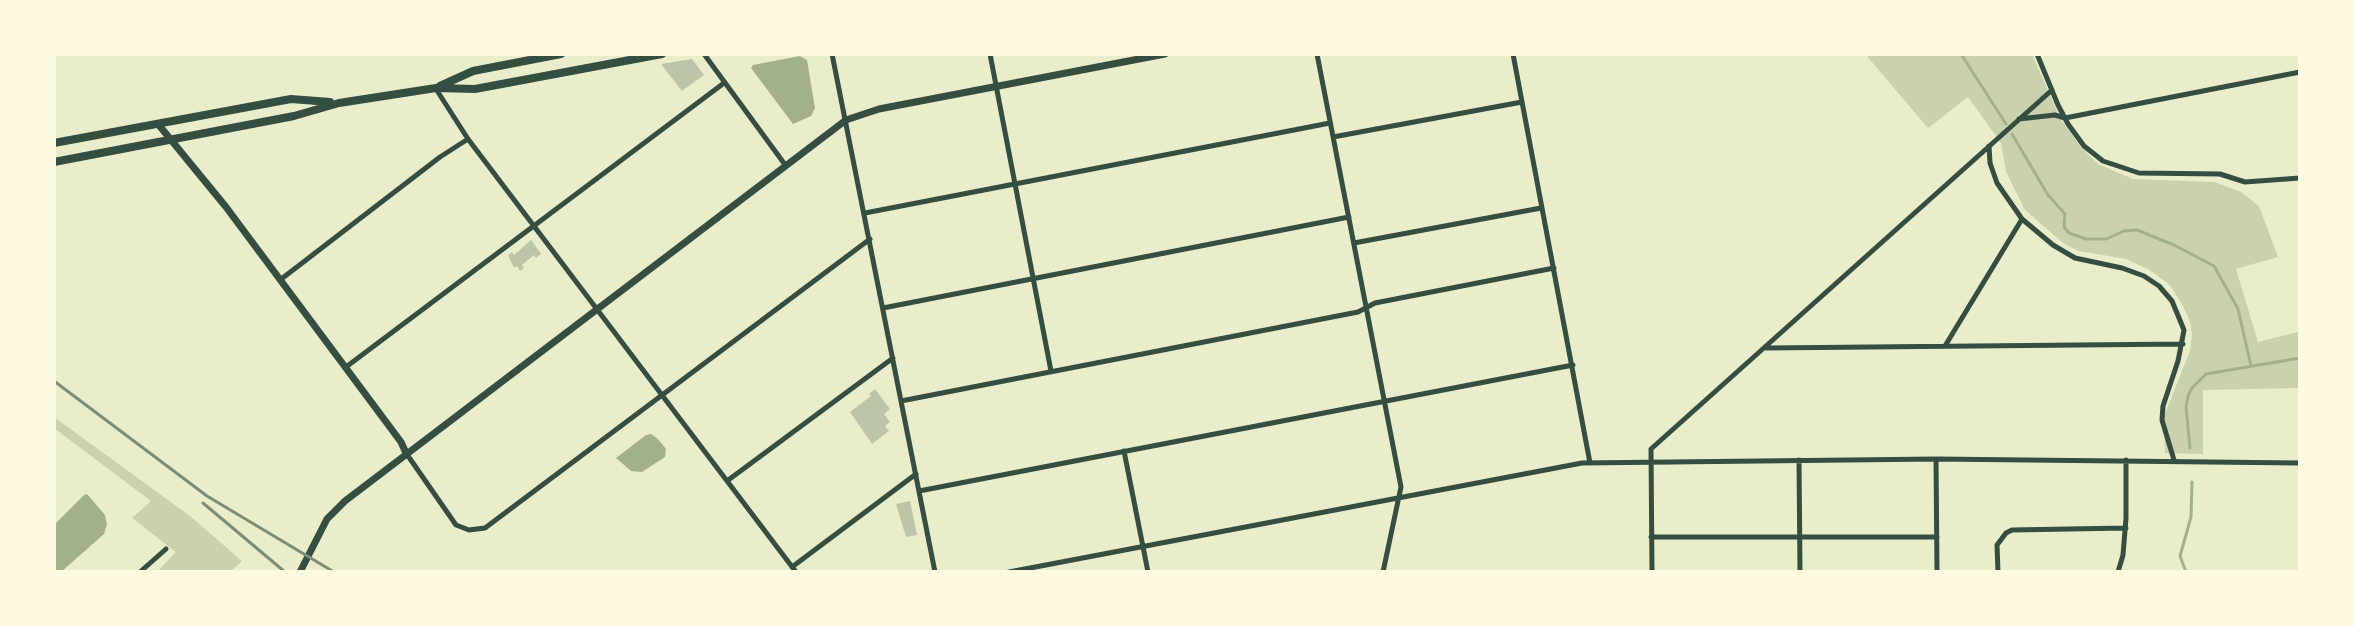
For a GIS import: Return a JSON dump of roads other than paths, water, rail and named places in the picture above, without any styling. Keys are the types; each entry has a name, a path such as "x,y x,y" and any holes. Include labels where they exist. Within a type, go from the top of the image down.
{"main road":[{"path":"436,88 473,71 561,54"},
{"path":"54,162 294,116 339,103 436,88 475,89 662,54"},
{"path":"54,143 291,99 339,103"}],"street":[{"path":"704,54 786,166"},
{"path":"832,54 935,572"},
{"path":"990,54 1051,372"},
{"path":"300,572 318,534 335,510 846,120 879,109 1165,54"},
{"path":"1317,54 1401,487 1383,572"},
{"path":"1513,54 1590,463"},
{"path":"2037,54 2065,118 2077,137 2095,156 2121,169 2149,174 2220,174 2245,182 2300,178"},
{"path":"2019,119 2055,115 2065,118 2300,72"},
{"path":"346,367 724,83"},
{"path":"436,88 468,139 794,569 916,474"},
{"path":"1652,572 1651,449 2052,90"},
{"path":"1333,137 1522,102"},
{"path":"865,213 1330,123"},
{"path":"158,124 189,159 346,367 456,525 469,530 485,528 870,239"},
{"path":"280,280 468,139"},
{"path":"1989,145 1993,176 2022,219 2065,253 2085,261 2133,271 2159,286 2172,301 2181,319 2183,344 2163,406 2162,420 2174,460"},
{"path":"1354,243 1542,207"},
{"path":"883,308 1349,217"},
{"path":"1944,347 2022,219"},
{"path":"901,401 1358,312 1375,303 1554,268"},
{"path":"1765,348 2183,344"},
{"path":"727,481 893,358"},
{"path":"919,491 1573,365"},
{"path":"1124,451 1148,572"},
{"path":"1009,572 1590,463 1936,459 2300,463"},
{"path":"1936,459 1937,572"},
{"path":"1799,460 1800,572"},
{"path":"2118,572 2126,528 2126,460"},
{"path":"1998,572 1997,545 2012,530 2126,528"},
{"path":"1651,537 1937,537"},
{"path":"140,572 166,549"}],"waterway":[{"path":"1961,54 2006,124"},
{"path":"2012,134 2048,195 2065,214 2064,227 2069,233 2086,239 2106,239 2124,231 2137,230 2214,266 2238,309 2251,366"},
{"path":"2190,448 2186,407 2188,396 2206,374 2300,358"},
{"path":"2186,572 2180,556 2191,517 2192,482"}],"railway":[{"path":"54,381 207,496 334,572"},
{"path":"203,503 285,572"}]}
